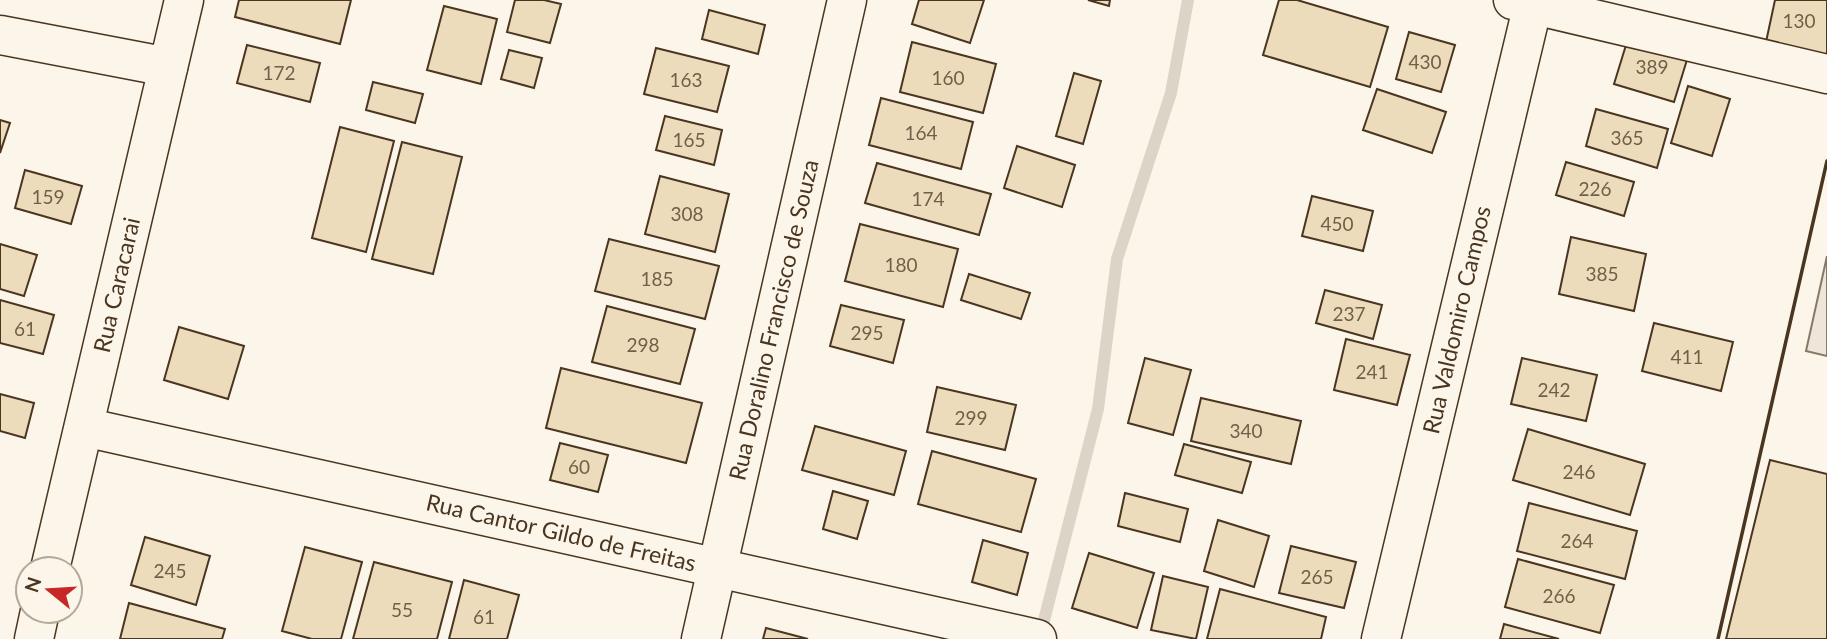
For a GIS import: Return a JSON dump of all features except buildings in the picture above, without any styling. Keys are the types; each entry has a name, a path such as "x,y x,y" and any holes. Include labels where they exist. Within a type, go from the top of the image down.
{"street":[{"name":"Rua Caracarai","path":"53,555 184,0"},
{"name":"Rua Doralino Francisco de Souza","path":"701,639 847,0"},
{"path":"1526,2 1827,74"},
{"name":"Rua Valdomiro Campos","path":"1381,639 1526,2"},
{"path":"0,35 168,67"},
{"name":"Rua Cantor Gildo de Freitas","path":"84,427 1037,639"}],"shaded area":[{"path":"1827,256 1827,356 1806,351"}],"waterway":[{"path":"1040,636 1098,409 1117,259 1171,93 1188,0"}],"wall":[{"path":"1718,639 1827,161"}]}
